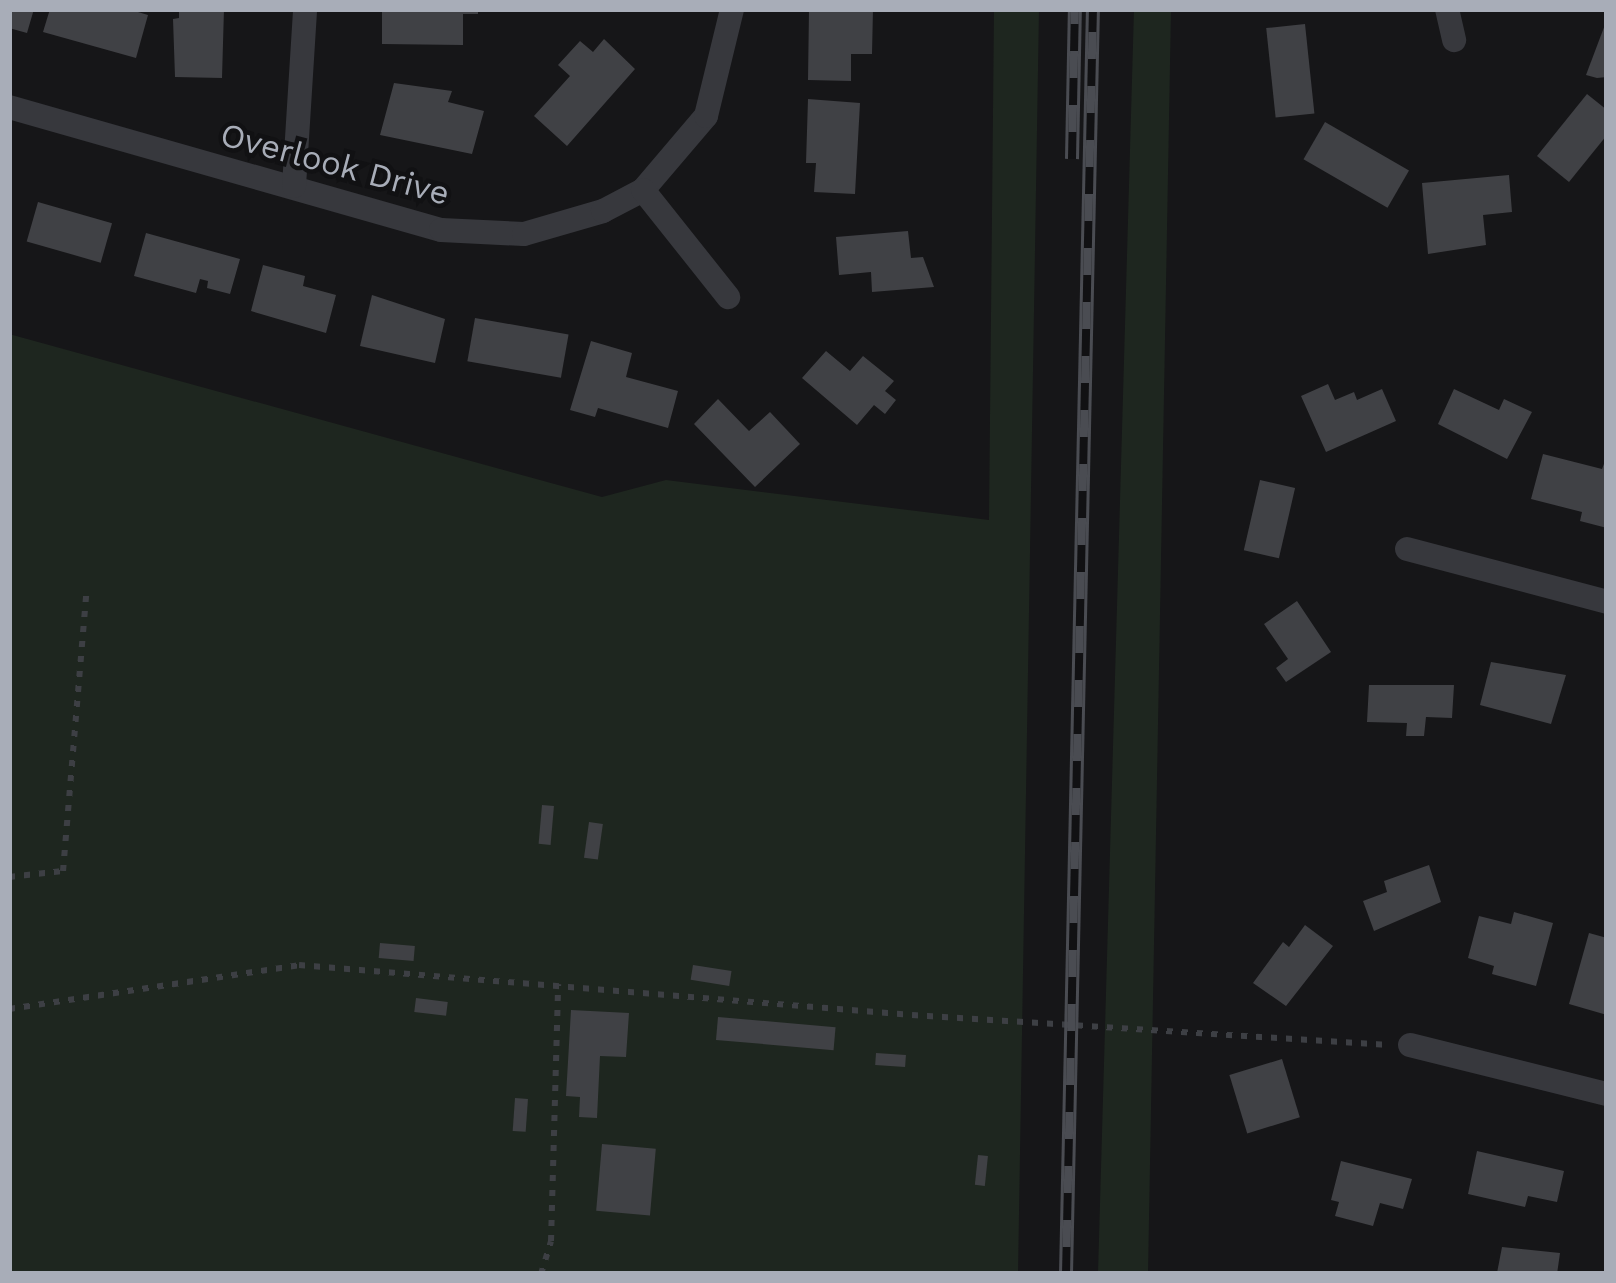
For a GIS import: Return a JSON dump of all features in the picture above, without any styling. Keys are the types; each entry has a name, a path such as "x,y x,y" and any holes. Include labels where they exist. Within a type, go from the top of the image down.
{"street":[{"path":"294,186 305,9"},
{"path":"728,297 643,190 706,116 732,9"},
{"path":"1447,9 1454,40"},
{"name":"Overlook Drive","path":"9,107 441,230 524,234 603,212 643,190"},
{"path":"1407,549 1607,602"},
{"path":"1411,1045 1607,1094"}],"path":[{"path":"9,877 63,871 86,596"},
{"path":"9,1009 299,965 912,1016 1411,1045"},
{"path":"541,1274 551,1241 558,984"}],"shaded area":[{"path":"994,9 1039,9 1018,1274 9,1274 9,334 602,497 666,480 989,520"},
{"path":"1134,9 1171,9 1148,1274 1098,1274"}],"building":[{"path":"9,9 34,9 27,33 9,28"},
{"path":"50,9 128,9 148,15 136,58 43,32"},
{"path":"179,9 224,9 222,78 175,77 173,19 179,18"},
{"path":"382,9 478,9 478,14 463,14 463,45 382,44"},
{"path":"809,9 873,9 872,54 851,54 851,81 808,80"},
{"path":"1606,22 1607,77 1597,78 1586,75"},
{"path":"1305,24 1314,114 1276,118 1266,28"},
{"path":"604,39 635,69 567,146 534,116 570,76 558,65 580,41 593,52"},
{"path":"394,83 452,91 448,102 484,111 472,154 380,135"},
{"path":"1587,94 1607,110 1607,135 1569,182 1537,156"},
{"path":"808,99 860,103 855,194 814,192 816,163 806,163"},
{"path":"1325,122 1409,170 1388,208 1304,159"},
{"path":"1509,175 1512,212 1483,215 1486,245 1428,254 1422,183"},
{"path":"38,202 112,223 101,263 27,241"},
{"path":"908,231 911,258 923,257 934,287 872,292 871,272 839,275 836,237"},
{"path":"146,233 240,259 230,294 207,288 208,281 200,279 196,293 134,276"},
{"path":"263,265 305,276 303,286 336,295 326,333 251,311"},
{"path":"372,295 445,319 435,363 360,346"},
{"path":"475,318 569,334 561,378 467,361"},
{"path":"591,341 632,353 626,377 678,391 668,428 598,408 595,417 570,410"},
{"path":"826,351 850,371 863,356 894,381 885,391 896,400 885,414 874,405 857,425 802,378"},
{"path":"1328,384 1335,400 1354,392 1357,400 1382,389 1396,421 1326,452 1301,396"},
{"path":"1454,389 1499,410 1504,399 1532,412 1507,459 1438,424"},
{"path":"718,399 749,431 770,412 800,444 755,487 694,424"},
{"path":"1543,454 1602,469 1607,456 1607,528 1580,521 1582,512 1531,499"},
{"path":"1260,480 1295,488 1279,558 1244,550"},
{"path":"1297,601 1331,652 1286,682 1276,668 1288,659 1264,624"},
{"path":"1491,662 1566,675 1551,724 1480,705"},
{"path":"1369,685 1454,685 1452,718 1426,717 1424,736 1406,736 1407,723 1367,722"},
{"path":"542,805 554,806 551,845 539,844"},
{"path":"589,822 603,824 598,860 584,858"},
{"path":"1429,865 1441,902 1374,931 1363,901 1387,892 1384,881"},
{"path":"1514,912 1553,923 1536,986 1492,974 1494,966 1468,958 1479,916 1511,924"},
{"path":"1305,925 1333,946 1286,1006 1253,983 1283,942 1289,947"},
{"path":"1589,933 1607,938 1607,1015 1569,1004"},
{"path":"380,943 415,946 414,961 379,958"},
{"path":"693,965 732,971 729,986 691,980"},
{"path":"416,998 448,1002 446,1016 414,1012"},
{"path":"571,1010 629,1013 626,1057 600,1056 597,1118 579,1117 580,1097 566,1096"},
{"path":"718,1017 836,1027 834,1050 716,1040"},
{"path":"876,1053 906,1055 905,1067 875,1065"},
{"path":"1282,1059 1300,1117 1247,1133 1229,1075"},
{"path":"515,1098 528,1099 526,1132 513,1131"},
{"path":"602,1144 656,1149 650,1215 596,1211"},
{"path":"1477,1151 1564,1171 1557,1202 1528,1196 1525,1207 1468,1194"},
{"path":"978,1155 988,1156 985,1186 975,1185"},
{"path":"1341,1161 1412,1179 1403,1209 1380,1203 1373,1226 1335,1216 1339,1202 1331,1200"},
{"path":"1502,1247 1560,1253 1557,1274 1497,1273"}],"railway":[{"path":"1072,159 1075,9"},
{"path":"1066,1274 1093,9"}]}
